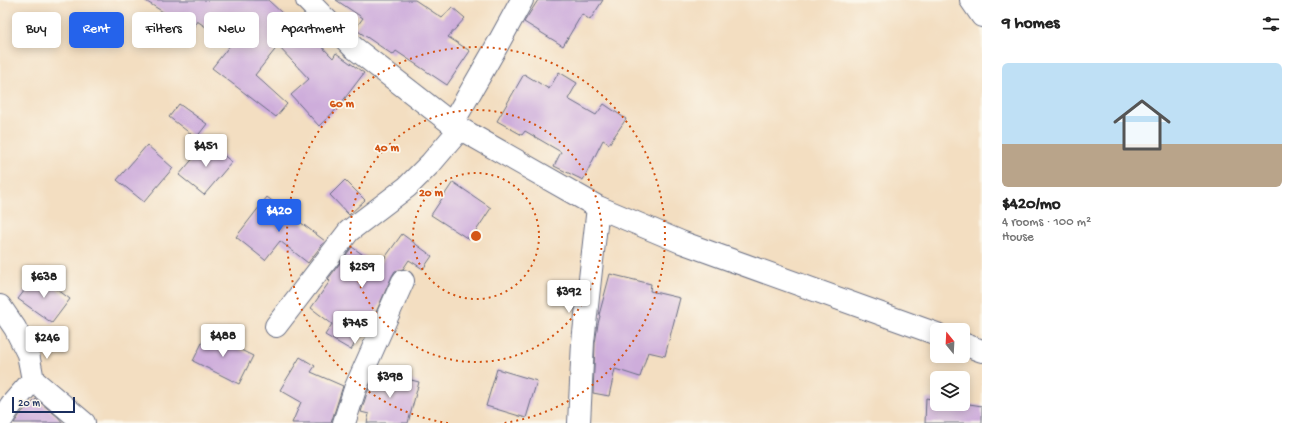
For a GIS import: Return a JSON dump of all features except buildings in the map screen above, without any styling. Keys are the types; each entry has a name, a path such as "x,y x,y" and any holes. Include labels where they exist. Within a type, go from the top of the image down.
{"street":[{"path":"307,0 353,47 456,127 598,208 681,242 930,331"},
{"path":"276,326 349,231 407,187 431,163 456,127 494,51 522,0"},
{"path":"971,0 982,16"},
{"path":"579,423 583,342 598,208"},
{"path":"344,423 355,389 403,281"},
{"path":"0,306 15,328 28,354 33,380 84,423"},
{"path":"970,347 982,351"},
{"path":"0,422 11,405 33,380"}]}
